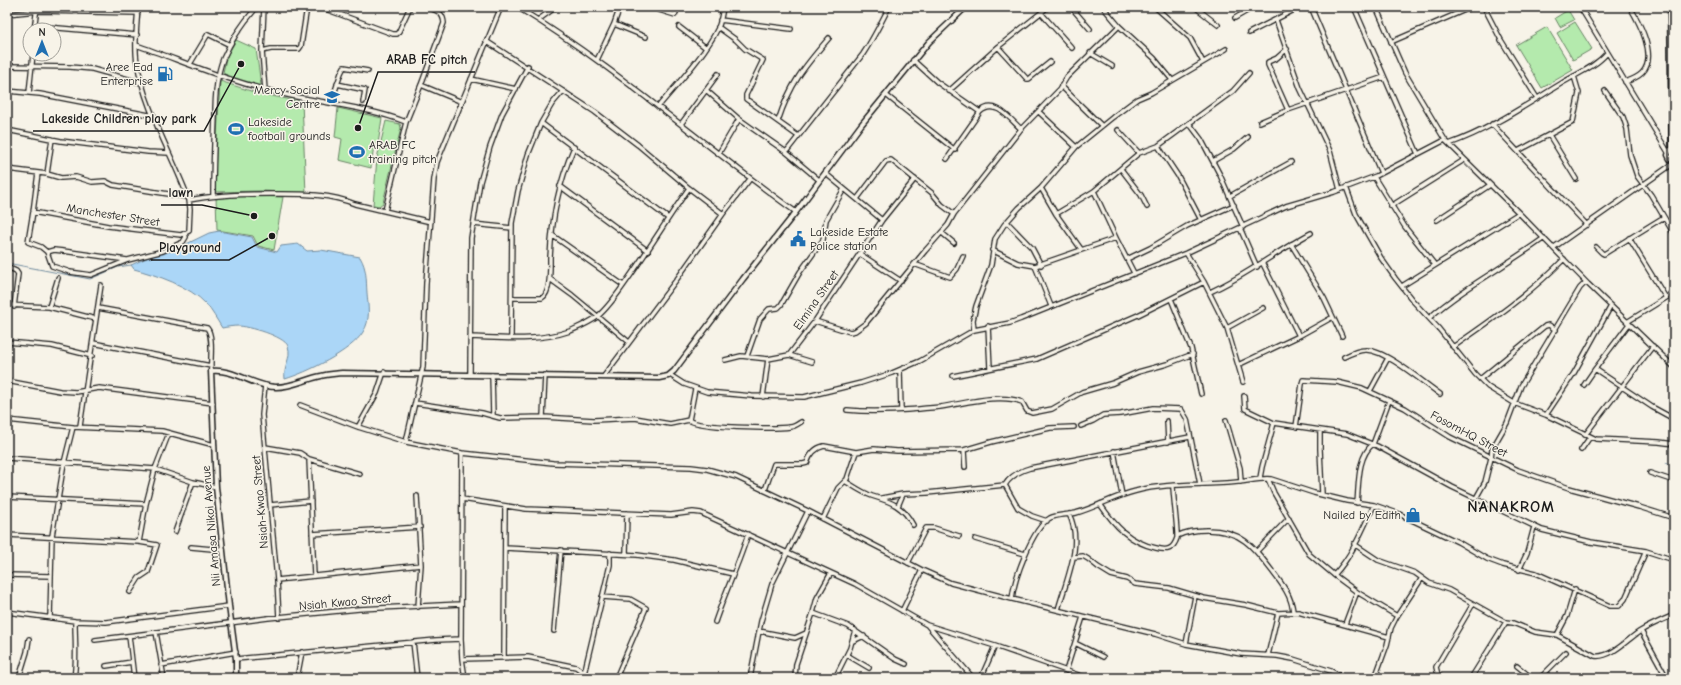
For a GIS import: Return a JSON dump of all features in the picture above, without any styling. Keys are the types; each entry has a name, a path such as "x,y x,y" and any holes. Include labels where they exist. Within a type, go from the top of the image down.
{"street":[{"path":"38,173 34,212 28,242 41,247 47,252 52,266 81,274 91,275 128,260 173,247 182,242 186,237 190,209 188,198 154,116 142,83 137,62 136,45 138,7"},
{"path":"262,51 271,49 299,49 302,46 307,7"},
{"path":"320,7 393,34 397,34 399,31 410,7"},
{"path":"385,211 406,122 444,23 440,12 428,7"},
{"path":"406,442 422,374 424,358 426,283 434,179 437,162 501,7"},
{"path":"517,7 597,60 719,153 750,179 796,212"},
{"path":"538,20 556,7"},
{"path":"597,60 614,24 620,7"},
{"path":"649,7 675,15 678,7"},
{"path":"658,107 705,47 718,27 723,7"},
{"path":"786,152 863,54 872,41 877,27 889,7"},
{"path":"93,343 218,370 275,387 286,386 321,376 342,373 384,372 659,378 670,375 742,279 796,212 819,180 913,60 966,7"},
{"path":"949,91 998,47 1048,7"},
{"path":"1071,7 1090,29"},
{"path":"1103,7 1119,26 1154,58 1172,80"},
{"path":"1155,7 1190,38 1203,62"},
{"path":"1195,7 1218,25"},
{"path":"1235,18 1254,7"},
{"path":"1249,33 1300,7"},
{"path":"1311,7 1381,173"},
{"path":"1354,7 1418,154"},
{"path":"1382,7 1376,8 1405,73 1445,140 1586,282 1674,366"},
{"path":"1391,42 1472,7"},
{"path":"1484,7 1537,98"},
{"path":"1580,7 1625,82 1671,150"},
{"path":"1625,82 1643,72 1646,65 1647,56 1644,36 1630,7"},
{"path":"1553,248 1674,161 1668,157 1671,150 1670,7"},
{"path":"213,196 215,106 219,75 223,60 230,45 242,24 255,8 264,8 262,51 265,90"},
{"path":"7,14 37,9 138,13"},
{"path":"36,22 37,9"},
{"path":"1041,13 1072,48"},
{"path":"720,20 791,29"},
{"path":"1276,20 1300,88 1330,152 1340,190"},
{"path":"614,24 646,37"},
{"path":"815,321 844,331 855,331 866,323 914,264 942,233 954,214 1021,130 1039,112 1067,77 1119,26"},
{"path":"680,27 705,47"},
{"path":"718,27 736,40 745,49 763,59 763,63 746,97 748,100 798,136"},
{"path":"62,30 137,35"},
{"path":"190,64 208,34 230,45"},
{"path":"778,121 798,76 829,38"},
{"path":"486,41 528,66 590,108 638,144 689,188 723,214"},
{"path":"136,45 241,83 265,90 383,114 406,122"},
{"path":"998,47 1027,79 1030,79 1050,62"},
{"path":"1287,48 1277,58 1268,62 1268,65 1288,110"},
{"path":"974,330 973,320 976,306 991,265 992,250 995,239 1007,222 1041,188 1076,147 1102,126 1137,99 1226,49"},
{"path":"1090,53 1112,66"},
{"path":"1449,144 1465,138 1492,124 1592,66 1607,53"},
{"path":"913,60 927,74 980,112"},
{"path":"29,93 32,62"},
{"path":"7,66 92,69 142,83"},
{"path":"470,374 471,238 480,182 502,114 528,66"},
{"path":"331,103 336,84 344,67 368,71"},
{"path":"1056,214 1094,191 1139,152 1158,146 1232,91 1249,73"},
{"path":"680,124 718,74"},
{"path":"1518,151 1572,122 1576,112 1579,94 1574,76"},
{"path":"1260,122 1288,110 1384,77"},
{"path":"471,79 516,89"},
{"path":"336,84 365,90 363,102"},
{"path":"421,85 462,102"},
{"path":"1061,86 1102,126"},
{"path":"706,90 739,119 786,152 819,180"},
{"path":"7,91 29,93 154,116"},
{"path":"511,338 512,228 518,191 528,155 541,123 552,104 564,91"},
{"path":"1605,91 1623,117 1637,176 1674,234"},
{"path":"886,95 954,150"},
{"path":"947,159 980,112 986,107 994,107 1000,110 1021,130"},
{"path":"1039,112 1076,147"},
{"path":"719,153 739,119"},
{"path":"541,123 668,218"},
{"path":"1189,123 1201,139 1230,196 1257,267"},
{"path":"1492,124 1587,225"},
{"path":"7,130 52,139 148,152 169,153"},
{"path":"1118,130 1139,152"},
{"path":"1549,135 1576,179"},
{"path":"1213,161 1234,149 1248,137"},
{"path":"47,174 52,139"},
{"path":"670,375 695,389 731,395 763,397 804,397 861,384 920,362 974,330 988,326 1010,323 1134,273 1186,254 1286,206 1340,190 1374,177 1445,140"},
{"path":"1158,146 1180,179 1201,220"},
{"path":"512,298 531,299 545,297 547,294 550,279 552,235 556,203 560,186 574,147"},
{"path":"1391,206 1464,160"},
{"path":"857,199 886,161 893,162 932,193 942,205 954,214"},
{"path":"1230,196 1291,162"},
{"path":"7,169 47,174 61,178 76,177 92,182 104,181 113,186 188,198 298,193 312,194 346,200 431,222"},
{"path":"1121,169 1142,196 1147,206"},
{"path":"825,173 882,220"},
{"path":"1374,177 1391,206 1435,265"},
{"path":"604,376 750,179"},
{"name":"Elmina Street","path":"789,355 815,321 882,220 915,179"},
{"path":"1437,220 1490,185"},
{"path":"560,186 648,251"},
{"path":"470,337 537,337 569,331 598,316 624,285 689,188"},
{"path":"1041,188 1056,214 1081,250"},
{"path":"1346,188 1356,214 1381,258 1402,286 1480,379 1496,393 1514,403 1546,415 1596,439 1674,444"},
{"path":"747,356 760,319 768,309 778,308 781,305 800,272 823,240 826,220 844,189"},
{"path":"1094,191 1134,273"},
{"path":"1127,259 1221,209 1234,205"},
{"name":"Manchester Street","path":"34,212 108,226 181,235 187,232"},
{"path":"1402,286 1519,213"},
{"path":"1596,247 1604,254 1664,217"},
{"path":"1007,222 1032,248 1041,265"},
{"path":"473,224 512,228"},
{"path":"942,233 954,243"},
{"path":"1210,292 1263,264 1291,244 1311,233"},
{"path":"552,235 624,285"},
{"path":"992,250 1018,263 1035,266 1116,238"},
{"path":"1429,318 1442,306 1479,280 1544,238"},
{"path":"1629,238 1666,298"},
{"path":"1291,244 1324,298 1342,336"},
{"path":"47,252 54,250 128,260"},
{"path":"860,254 901,281"},
{"path":"1186,254 1210,292 1227,328 1243,382"},
{"path":"914,264 950,277 957,269 963,256"},
{"path":"1453,347 1506,309 1551,272 1564,259"},
{"path":"1263,264 1298,336"},
{"path":"1035,266 1051,306"},
{"path":"7,267 16,271 18,274 14,306"},
{"path":"49,307 58,278"},
{"path":"550,279 572,295 629,342"},
{"path":"953,376 1036,359 1138,315 1204,282"},
{"path":"1476,498 1485,482 1492,449 1507,423 1522,386 1580,288 1586,282"},
{"path":"80,426 87,390 101,285"},
{"path":"1584,385 1628,323 1674,293"},
{"path":"1170,299 1186,334 1193,354 1201,394"},
{"path":"7,305 49,307 96,319"},
{"path":"1546,415 1574,373 1611,306"},
{"path":"98,308 207,328 209,330 211,340 211,369"},
{"path":"1227,328 1263,308"},
{"path":"1238,365 1333,317"},
{"path":"1480,379 1545,326 1549,325 1556,330"},
{"path":"988,326 990,368"},
{"path":"7,342 52,346 92,356"},
{"path":"1586,434 1653,346"},
{"path":"1344,357 1365,350 1376,351 1399,364 1440,394"},
{"path":"847,410 901,410 942,406 977,400 1015,400 1023,403 1026,411 1032,413 1040,412 1056,407 1082,392 1193,354"},
{"path":"725,360 747,356 768,359 789,355 812,362"},
{"path":"1370,391 1388,358"},
{"path":"763,397 768,359"},
{"name":"Nii Amasa Nikoi Avenue","path":"211,369 216,487 229,606 236,652 236,678"},
{"path":"1595,369 1622,385 1652,407 1674,419"},
{"path":"900,370 901,410"},
{"path":"358,427 377,393 384,372"},
{"path":"492,374 493,416"},
{"path":"543,417 545,376"},
{"name":"FosomHQ Street","path":"1296,427 1303,380 1337,382 1370,391 1405,408 1450,437 1491,458 1532,476 1674,518"},
{"path":"7,381 60,391 76,392 99,388 213,404"},
{"name":"Nsiah-Kwao Street","path":"265,385 262,415 279,618"},
{"path":"689,420 695,389"},
{"path":"1244,396 1245,409 1274,423 1347,434 1373,444 1452,487 1534,527 1591,542 1609,543 1646,551 1674,560"},
{"path":"1357,503 1362,459 1368,447 1373,444 1389,401"},
{"path":"415,403 482,413 504,418 543,417 594,420 635,418 670,424 689,420 691,422 707,425 756,428 792,427 801,422"},
{"path":"300,405 358,427 406,442 462,453 553,463 691,467 707,469 736,477 765,490 908,563 951,583 1156,634 1186,644 1241,654 1268,655 1293,659 1331,671 1344,678"},
{"path":"1081,426 1093,421 1103,414 1121,414 1153,408 1181,409 1187,419 1200,484"},
{"path":"7,420 73,427 80,426 153,430 214,445"},
{"path":"1226,420 1240,468 1241,482"},
{"path":"1167,421 1168,442"},
{"path":"1260,478 1274,423"},
{"path":"50,618 52,536 64,463 73,427"},
{"path":"765,490 774,464 807,463 809,456 813,452 824,446 856,452 874,449 897,451 964,450 1050,428 1074,427"},
{"path":"1320,430 1322,494"},
{"path":"139,542 146,504 155,470 169,433"},
{"path":"1005,485 1008,480 1018,472 1030,468 1190,437"},
{"path":"1581,450 1590,437"},
{"path":"265,447 300,453 309,459 360,474"},
{"path":"964,450 965,467"},
{"path":"1114,451 1122,496"},
{"path":"822,519 838,488 845,481 850,472 856,452"},
{"path":"462,453 461,639 465,678"},
{"path":"7,458 155,470 193,482 216,487"},
{"path":"309,459 314,576"},
{"path":"1650,472 1674,481"},
{"path":"1012,599 1025,554 1032,540 1050,518 1087,510 1139,490 1172,486 1241,482 1260,478 1357,503 1374,505 1427,526 1487,559 1519,570 1536,573 1575,589 1607,605 1619,606 1625,599 1646,551"},
{"path":"1268,479 1311,556 1357,592 1397,616"},
{"path":"845,481 871,496 882,498 898,506 910,519 913,525"},
{"path":"175,532 193,482"},
{"path":"882,498 903,494 1005,485"},
{"path":"1005,485 1018,508 1032,516 1047,521"},
{"path":"1100,504 1116,524 1140,544 1169,550 1172,548 1177,536 1172,486"},
{"path":"898,506 903,494"},
{"path":"417,496 420,527 421,565 418,606"},
{"path":"7,497 58,501 146,504"},
{"path":"462,499 526,509 627,514 671,515 693,512 701,513 831,573 927,625 995,646 1087,678"},
{"path":"270,505 311,501"},
{"path":"1334,575 1340,568 1354,544 1374,505"},
{"path":"504,658 505,506"},
{"path":"750,678 759,631 772,584 808,511"},
{"path":"626,554 627,514"},
{"path":"1058,610 1074,557 1075,530 1074,523 1069,514"},
{"path":"1257,551 1289,518"},
{"path":"312,534 420,527"},
{"path":"1519,570 1527,553 1534,527"},
{"path":"908,563 926,528 934,528 959,536"},
{"path":"1177,536 1188,531 1196,530 1223,531 1241,537 1257,551 1282,584 1290,596 1293,611"},
{"path":"715,622 723,596 748,534"},
{"path":"7,535 52,536 139,542 157,545 148,572 138,578 130,592"},
{"path":"976,539 1025,554"},
{"path":"1354,544 1378,560 1397,565 1506,622 1513,623 1528,630 1557,635 1599,656 1611,652 1641,631 1674,615"},
{"path":"191,547 223,550"},
{"path":"505,548 626,554 674,560 733,574"},
{"path":"554,631 561,550"},
{"path":"583,678 583,672 610,564 610,553"},
{"path":"1074,557 1083,556 1112,575 1127,579 1135,584 1169,588 1195,596 1246,605 1278,613 1293,611 1389,637"},
{"path":"277,580 421,565"},
{"path":"902,611 922,570"},
{"path":"795,678 796,664 817,598 831,573"},
{"path":"7,574 50,576"},
{"path":"1375,678 1397,616 1422,578"},
{"path":"1557,635 1567,616 1575,589"},
{"path":"1345,624 1357,592"},
{"path":"1186,644 1195,596"},
{"path":"602,597 630,599 646,608 616,678"},
{"name":"Nsiah Kwao Street","path":"95,640 231,622 359,609 461,604"},
{"path":"1442,678 1436,671 1436,667 1473,604"},
{"path":"7,612 75,621 106,622 229,606"},
{"path":"813,613 841,623 855,630 895,659 906,664"},
{"path":"1268,655 1278,613"},
{"path":"1066,671 1083,617"},
{"path":"74,678 76,667 74,659 75,621"},
{"path":"1471,678 1506,622"},
{"path":"927,625 973,678"},
{"path":"835,678 853,641 855,630"},
{"path":"759,631 795,638 806,633"},
{"path":"1641,631 1667,678"},
{"path":"156,632 164,678"},
{"path":"129,636 134,678"},
{"path":"853,641 864,636"},
{"path":"19,678 27,652 29,639"},
{"path":"236,659 413,642 461,639"},
{"path":"413,642 417,678"},
{"path":"1075,643 1103,658"},
{"path":"981,678 995,646"},
{"path":"161,665 236,652"},
{"path":"297,678 302,652"},
{"path":"1540,678 1566,652"},
{"path":"847,654 869,668"},
{"path":"462,659 538,658 576,667 583,672"},
{"path":"106,666 132,662"},
{"path":"1517,666 1532,678"},
{"path":"7,676 12,678"},
{"path":"1013,678 1019,678"}],"green space":[{"path":"1568,10 1574,20 1560,27 1555,18"},
{"path":"1575,22 1592,49 1573,60 1557,33"},
{"path":"1547,27 1573,70 1542,88 1516,45"},
{"path":"236,40 256,49 261,85 265,90 241,83 223,73 226,58"},
{"path":"220,81 257,93 302,102 306,193 262,191 214,192"},
{"path":"338,108 382,118 378,144 374,144 371,168 339,160 342,139 335,137"},
{"path":"386,121 400,124 401,128 383,203 379,206 373,205 377,158"},
{"path":"216,197 283,197 274,250 258,246 253,236 217,230"}],"water":[{"path":"219,231 252,237 257,247 277,252 281,246 298,244 307,251 321,250 360,257 366,274 368,308 367,323 363,332 349,347 339,354 316,367 285,379 285,370 289,350 285,342 273,335 249,328 238,326 222,328 206,304 191,292 172,282 134,269 131,265 151,256 174,250 209,233"}],"waterway":[{"path":"7,263 90,279 118,267 131,265"},
{"path":"1666,463 1674,466"}],"place":[{"name":"Lakeside Children play park","path":"241,64"},
{"name":"Aree Ead Enterprise","path":"165,74"},
{"name":"Mercy Social Centre","path":"332,97"},
{"name":"ARAB FC pitch","path":"358,128"},
{"name":"Lakeside football grounds","path":"236,129"},
{"name":"ARAB FC training pitch","path":"357,152"},
{"name":"lawn","path":"254,216"},
{"name":"Playground","path":"272,236"},
{"name":"Lakeside Estate Police station","path":"798,239"},
{"name":"Nailed by Edith","path":"1413,515"}],"district":[{"name":"NANAKROM","path":"1511,506"}]}
